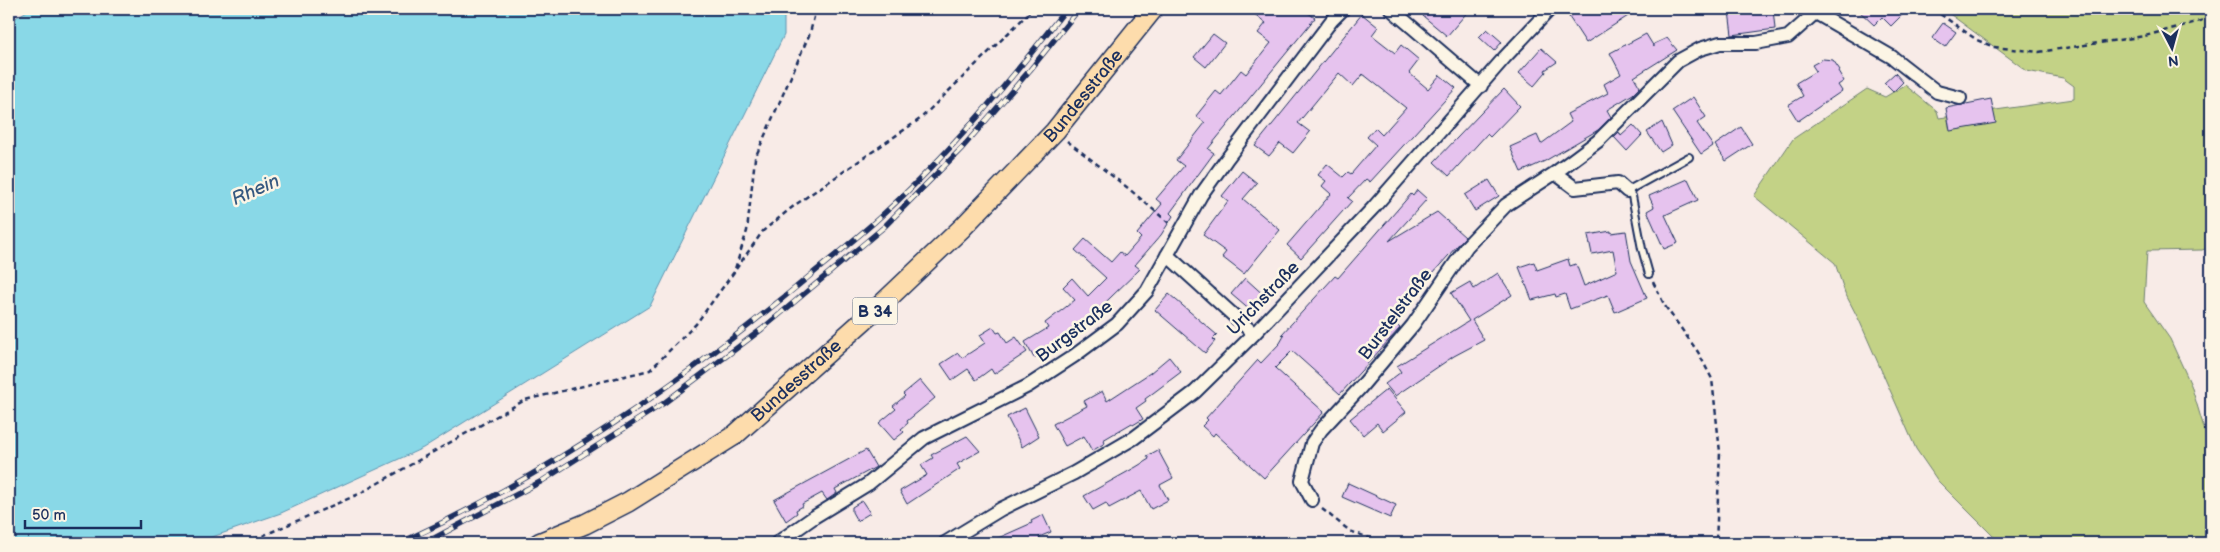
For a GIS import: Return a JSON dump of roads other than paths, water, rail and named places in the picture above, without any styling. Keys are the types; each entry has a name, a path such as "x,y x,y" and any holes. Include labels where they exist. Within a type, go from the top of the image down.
{"main road":[{"name":"Bundesstraße","path":"540,543 585,524 628,502 735,435 881,305 962,228 1055,131 1153,9"}],"street":[{"name":"Burgstraße","path":"777,543 814,516 868,484 924,438 1028,386 1074,356 1117,324 1147,290 1201,195 1231,153 1332,20 1343,9"},
{"path":"1391,9 1481,86"},
{"name":"Urichstraße","path":"945,543 1001,509 1074,473 1134,438 1195,392 1254,334 1373,208 1550,9"},
{"name":"Burstelstraße","path":"1312,500 1302,481 1312,443 1321,430 1360,388 1413,325 1467,246 1506,205 1556,173 1598,140 1678,61 1700,49 1720,43 1756,43 1788,37 1812,11 1892,58 1937,92 1960,98"},
{"path":"1556,173 1575,188 1618,183 1627,191"},
{"path":"1166,255 1254,334"}],"lane":[{"path":"1650,274 1642,249 1632,196 1627,191 1689,157"}],"water":[{"name":"Rhein","path":"30,9 784,9 784,35 650,306 423,448 281,513 195,543 9,543 9,22"}],"railway":[{"path":"400,543 456,516 563,455 665,388 764,313 846,247 905,194 977,118 1066,9"},
{"path":"425,543 542,481 664,403 762,329 884,227 962,148 1030,70 1079,9"}]}
